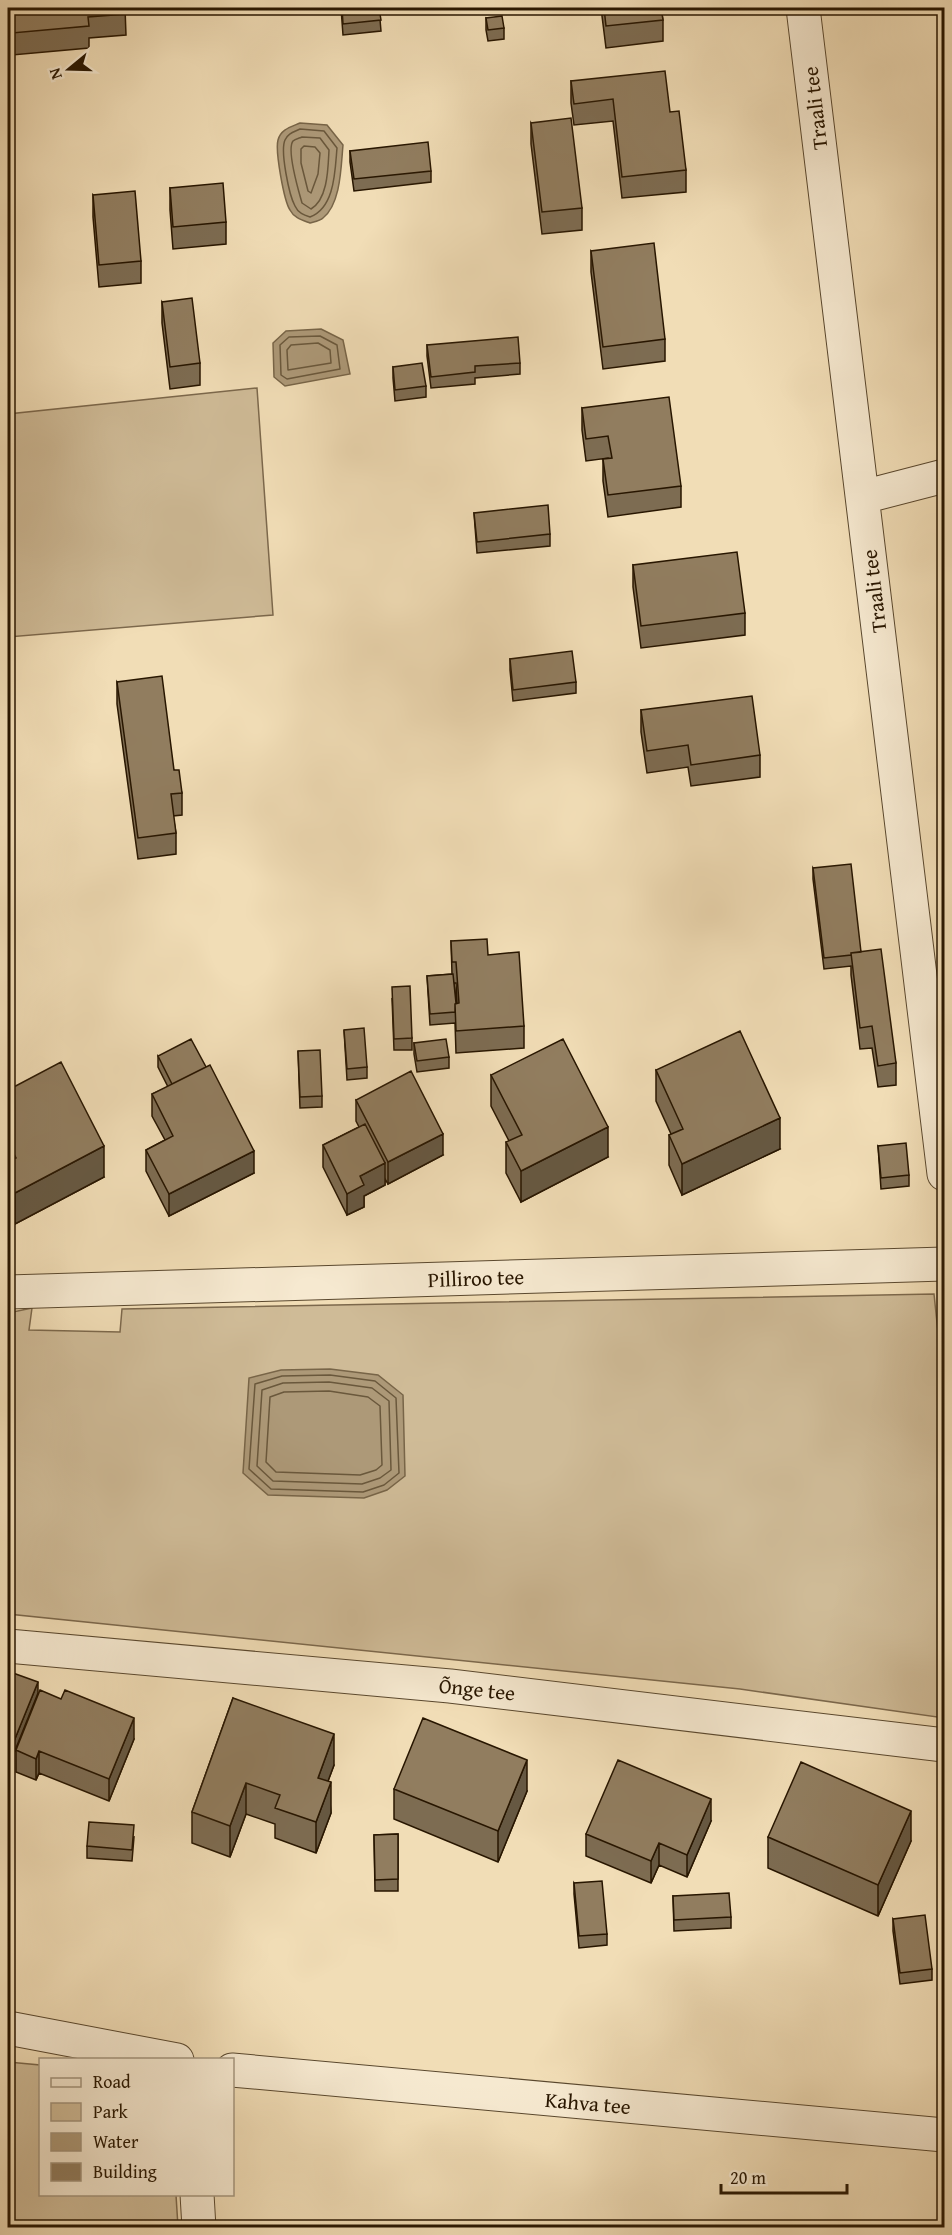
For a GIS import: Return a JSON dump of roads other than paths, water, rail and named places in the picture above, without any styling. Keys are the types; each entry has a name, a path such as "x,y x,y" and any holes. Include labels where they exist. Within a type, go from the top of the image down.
{"street":[{"name":"Traali tee","path":"803,8 945,1174"},
{"path":"863,497 945,476"},
{"name":"Pilliroo tee","path":"8,1292 945,1264"},
{"name":"Õnge tee","path":"8,1646 450,1686 945,1745"},
{"path":"8,2028 166,2058"},
{"name":"Kahva tee","path":"234,2070 945,2135"},
{"path":"197,2196 199,2228"}],"water":[{"path":"300,123 327,125 343,145 341,174 333,204 323,218 310,223 296,217 290,210 283,187 277,146 281,133"},
{"path":"321,329 343,340 350,374 285,386 274,377 273,343 286,331"},
{"path":"330,1369 378,1375 403,1395 405,1476 387,1490 364,1498 268,1495 243,1473 249,1378 281,1370"}]}
